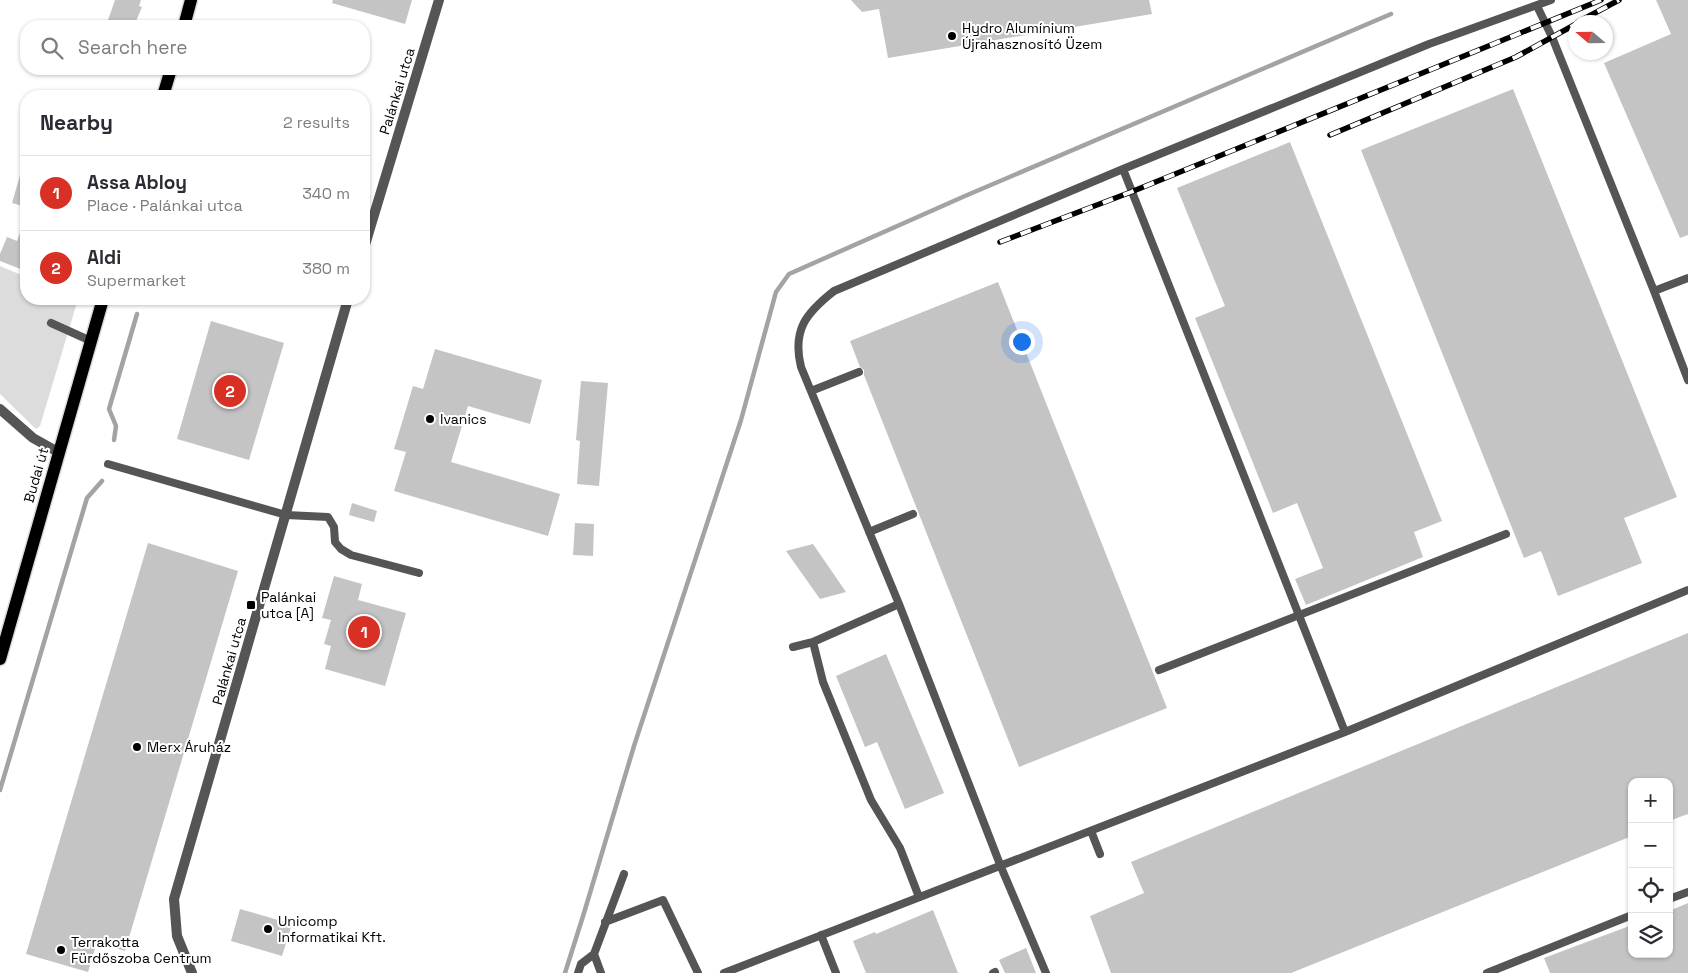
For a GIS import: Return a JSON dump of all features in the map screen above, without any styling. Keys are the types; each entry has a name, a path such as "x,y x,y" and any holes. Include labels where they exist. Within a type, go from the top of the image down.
{"main road":[{"path":"186,20 191,0"},
{"path":"165,90 169,75"},
{"name":"Budai út","path":"0,659 101,305"}],"street":[{"name":"Palánkai utca","path":"370,228 439,0"},
{"name":"Palánkai utca","path":"192,973 177,936 174,899 346,305"},
{"path":"0,409 33,438 58,452"}],"lane":[{"path":"1046,973 1000,866 899,604 801,367 797,343 805,322 812,311 834,291 1123,169 1429,44 1551,0"},
{"path":"1538,6 1654,291 1688,380"},
{"path":"1123,169 1345,732"},
{"path":"1654,291 1688,278"},
{"path":"51,323 91,341"},
{"path":"811,390 858,372"},
{"path":"108,464 286,515 328,517 334,527 335,542 341,549 351,555 419,573"},
{"path":"869,532 913,514"},
{"path":"1159,670 1506,534"},
{"path":"724,973 1345,732 1688,590"},
{"path":"793,647 812,642 899,604"},
{"path":"812,642 823,682 871,800 900,848 919,897"},
{"path":"1090,831 1100,854"},
{"path":"578,973 581,964 594,954 624,874"},
{"path":"1673,898 1688,892"},
{"path":"605,922 663,900 698,973"},
{"path":"1486,973 1628,916"},
{"path":"820,935 836,973"},
{"path":"594,954 601,973"}],"shaded area":[{"path":"0,266 20,274 20,305 76,305 40,426 36,429 0,394"}],"building":[{"path":"115,0 141,0 139,6 142,7 137,20 108,20"},
{"path":"333,0 412,0 405,24 332,3"},
{"name":"Hydro Alumínium Újrahasznosító Üzem","path":"851,0 1149,0 1152,14 888,58 879,9 862,12"},
{"path":"1656,0 1688,0 1688,235 1680,238 1604,63 1671,34"},
{"path":"1513,89 1677,497 1624,518 1642,563 1558,596 1541,551 1524,558 1361,150"},
{"path":"1290,142 1442,521 1414,532 1423,557 1306,605 1295,579 1323,568 1297,503 1273,513 1195,318 1225,306 1177,188"},
{"path":"20,175 20,205 12,203"},
{"path":"20,233 20,269 0,261 0,254 7,237 17,241"},
{"path":"998,282 1167,708 1019,767 864,375 864,370 860,367 850,341"},
{"path":"211,321 284,343 249,460 177,439"},
{"path":"435,349 542,380 530,424 468,406 451,462 560,494 548,536 394,491 406,452 394,449 413,386 423,389"},
{"path":"581,381 608,383 599,486 577,484 580,441 576,440"},
{"path":"352,503 377,511 374,522 349,515"},
{"path":"575,523 594,524 593,556 573,555"},
{"name":"Merx Áruház","path":"148,543 238,571 125,951 97,942 88,972 26,954"},
{"path":"813,544 846,592 820,599 786,551"},
{"path":"334,576 362,584 358,600 406,613 385,686 325,669 331,646 324,644 331,620 322,618"},
{"path":"1688,633 1688,814 1673,820 1673,778 1628,778 1628,838 1291,973 1111,973 1090,916 1144,893 1131,862"},
{"path":"886,654 944,793 905,809 877,742 865,747 836,676"},
{"path":"1688,903 1688,973 1550,973 1544,958 1628,926 1628,958 1673,958 1673,909"},
{"path":"240,909 292,924 282,956 231,941"},
{"path":"933,910 958,973 866,973 853,941 875,932 876,934"},
{"path":"1026,948 1036,973 1005,973 999,960"}],"waterway":[{"path":"565,973 634,746 741,420 776,292 789,274 965,196 1391,14"},
{"path":"114,440 116,426 109,409 137,314"},
{"path":"0,790 87,498 102,481"}],"railway":[{"path":"1000,242 1131,192 1601,0"},
{"path":"1591,15 1619,0"},
{"path":"1330,135 1516,57 1568,28"}],"place":[{"name":"Hydro Alumínium Újrahasznosító Üzem","path":"952,36"},
{"name":"Aldi","path":"230,391"},
{"name":"Ivanics","path":"430,419"},
{"name":"Palánkai utca [A]","path":"251,605"},
{"name":"Assa Abloy","path":"364,632"},
{"name":"Merx Áruház","path":"137,747"},
{"name":"Unicomp Informatikai Kft.","path":"268,929"},
{"name":"Terrakotta Fürdőszoba Centrum","path":"61,950"}]}
